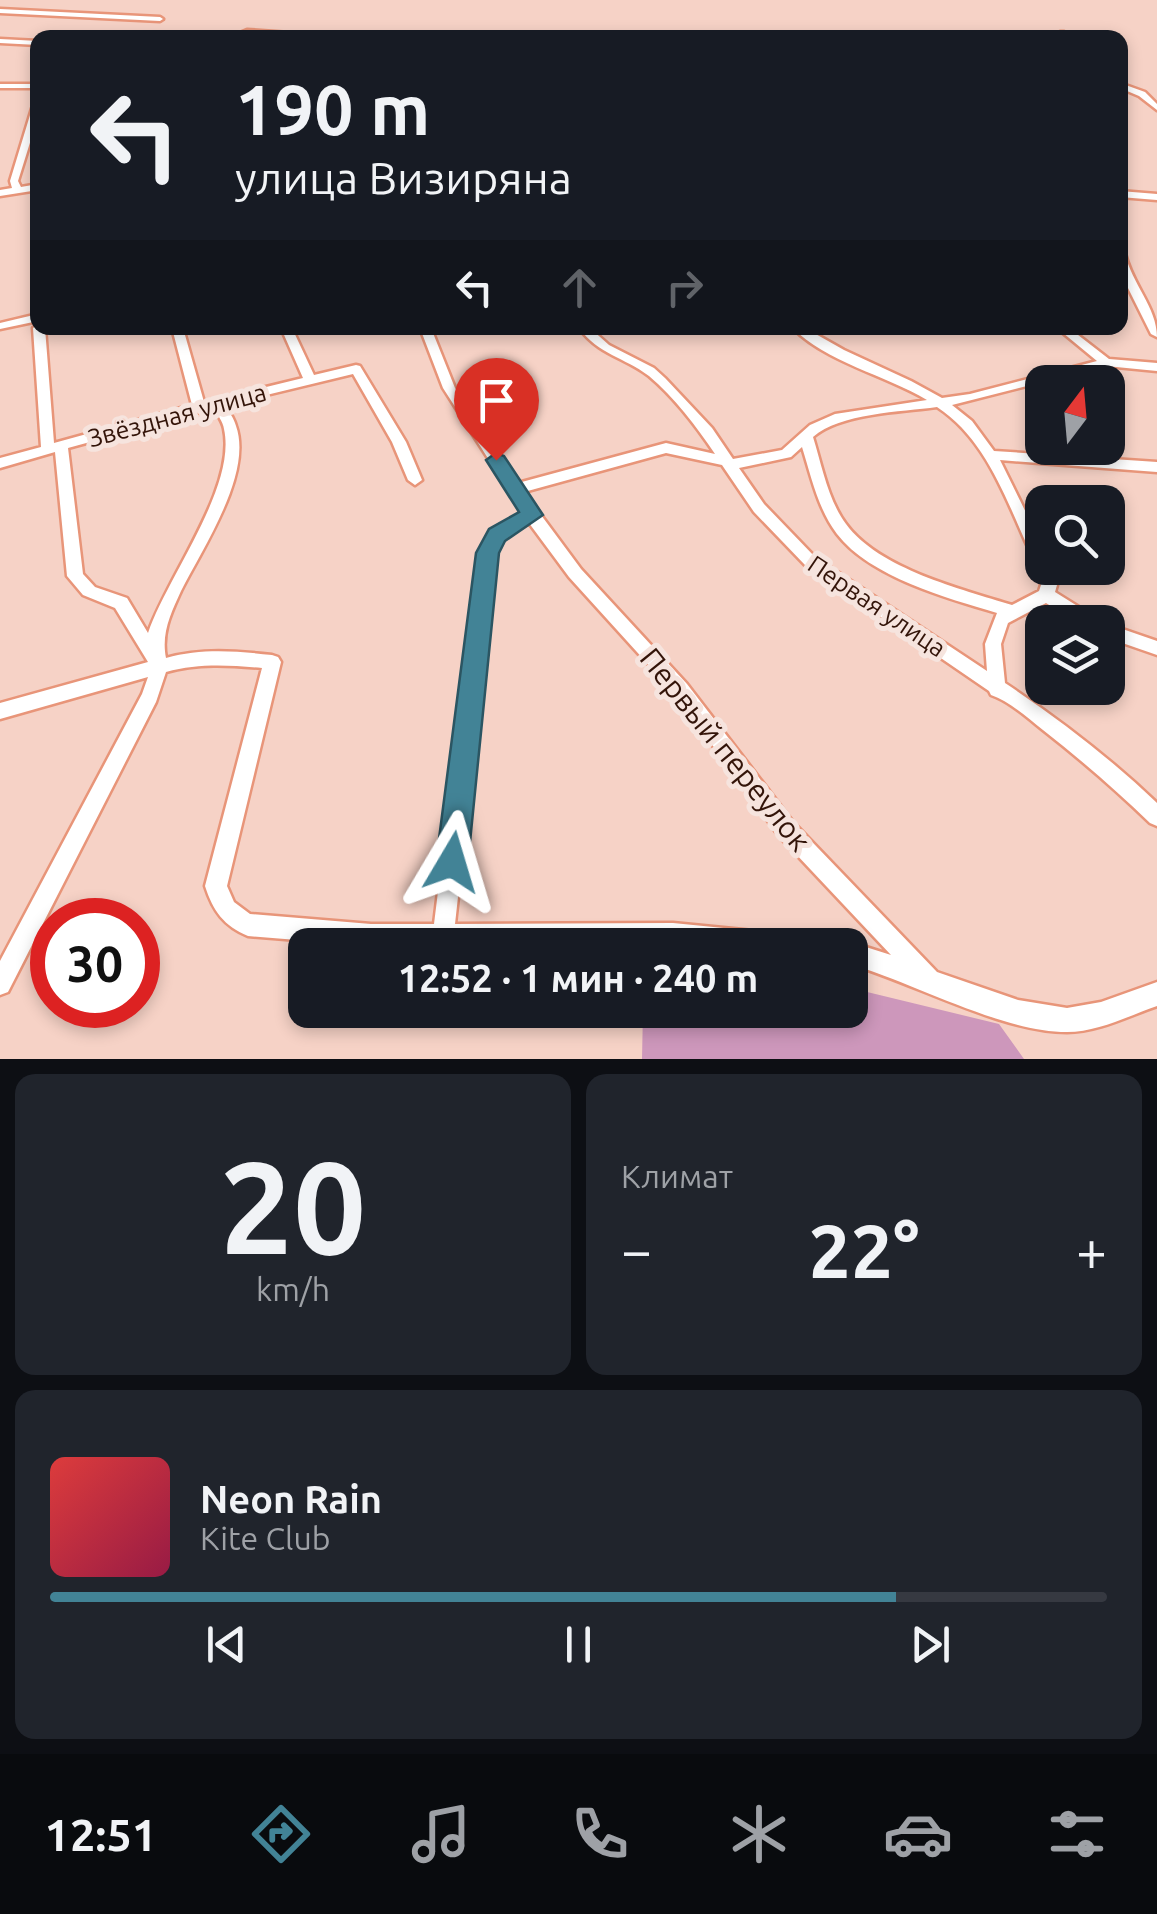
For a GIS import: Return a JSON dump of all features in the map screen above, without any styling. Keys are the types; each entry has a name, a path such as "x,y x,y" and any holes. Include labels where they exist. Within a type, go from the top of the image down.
{"street":[{"path":"0,11 160,19"},
{"path":"0,41 30,43"},
{"path":"0,86 30,86"},
{"path":"1128,88 1142,94 1157,108"},
{"path":"17,190 14,181 30,128"},
{"path":"0,193 30,188"},
{"path":"1128,195 1157,197"},
{"path":"1128,278 1157,334"},
{"path":"0,326 30,319"},
{"path":"40,335 75,576 89,591 121,603 158,665"},
{"path":"179,335 199,407"},
{"path":"290,335 310,380"},
{"name":"Первый переулок","path":"429,335 449,388 532,515 599,602 681,689 786,829 928,976"},
{"name":"Первая улица","path":"591,335 605,348 650,371 661,381 699,422 759,508 810,561 1073,742 1157,816"},
{"path":"809,335 936,401 967,425 988,455 1025,527"},
{"path":"1071,335 1106,362"},
{"path":"515,489 666,448 728,463 786,454 826,421 840,417 970,398 1106,362 1157,367"},
{"name":"Звёздная улица","path":"0,462 199,407 356,370 416,480"},
{"path":"0,984 150,696 158,665 155,636 232,458 234,434 218,403"},
{"path":"806,437 836,518 853,542 930,584 1010,611"},
{"path":"988,455 1157,467"},
{"path":"444,928 488,553 497,535 532,515"},
{"path":"997,690 995,630 1010,611 1046,595 1049,585"},
{"path":"1046,595 1062,605"},
{"path":"1125,638 1157,648"},
{"path":"0,711 158,665 201,657 272,662 216,886 220,902 231,916 248,924 288,928"},
{"path":"868,958 928,976 1014,1010 1062,1020 1100,1014 1157,994"}],"shaded area":[{"path":"868,992 999,1024 1024,1059 642,1059 643,1028 868,1028"}],"route":[{"path":"452,862 488,553 497,535 532,515 496,460"}]}
